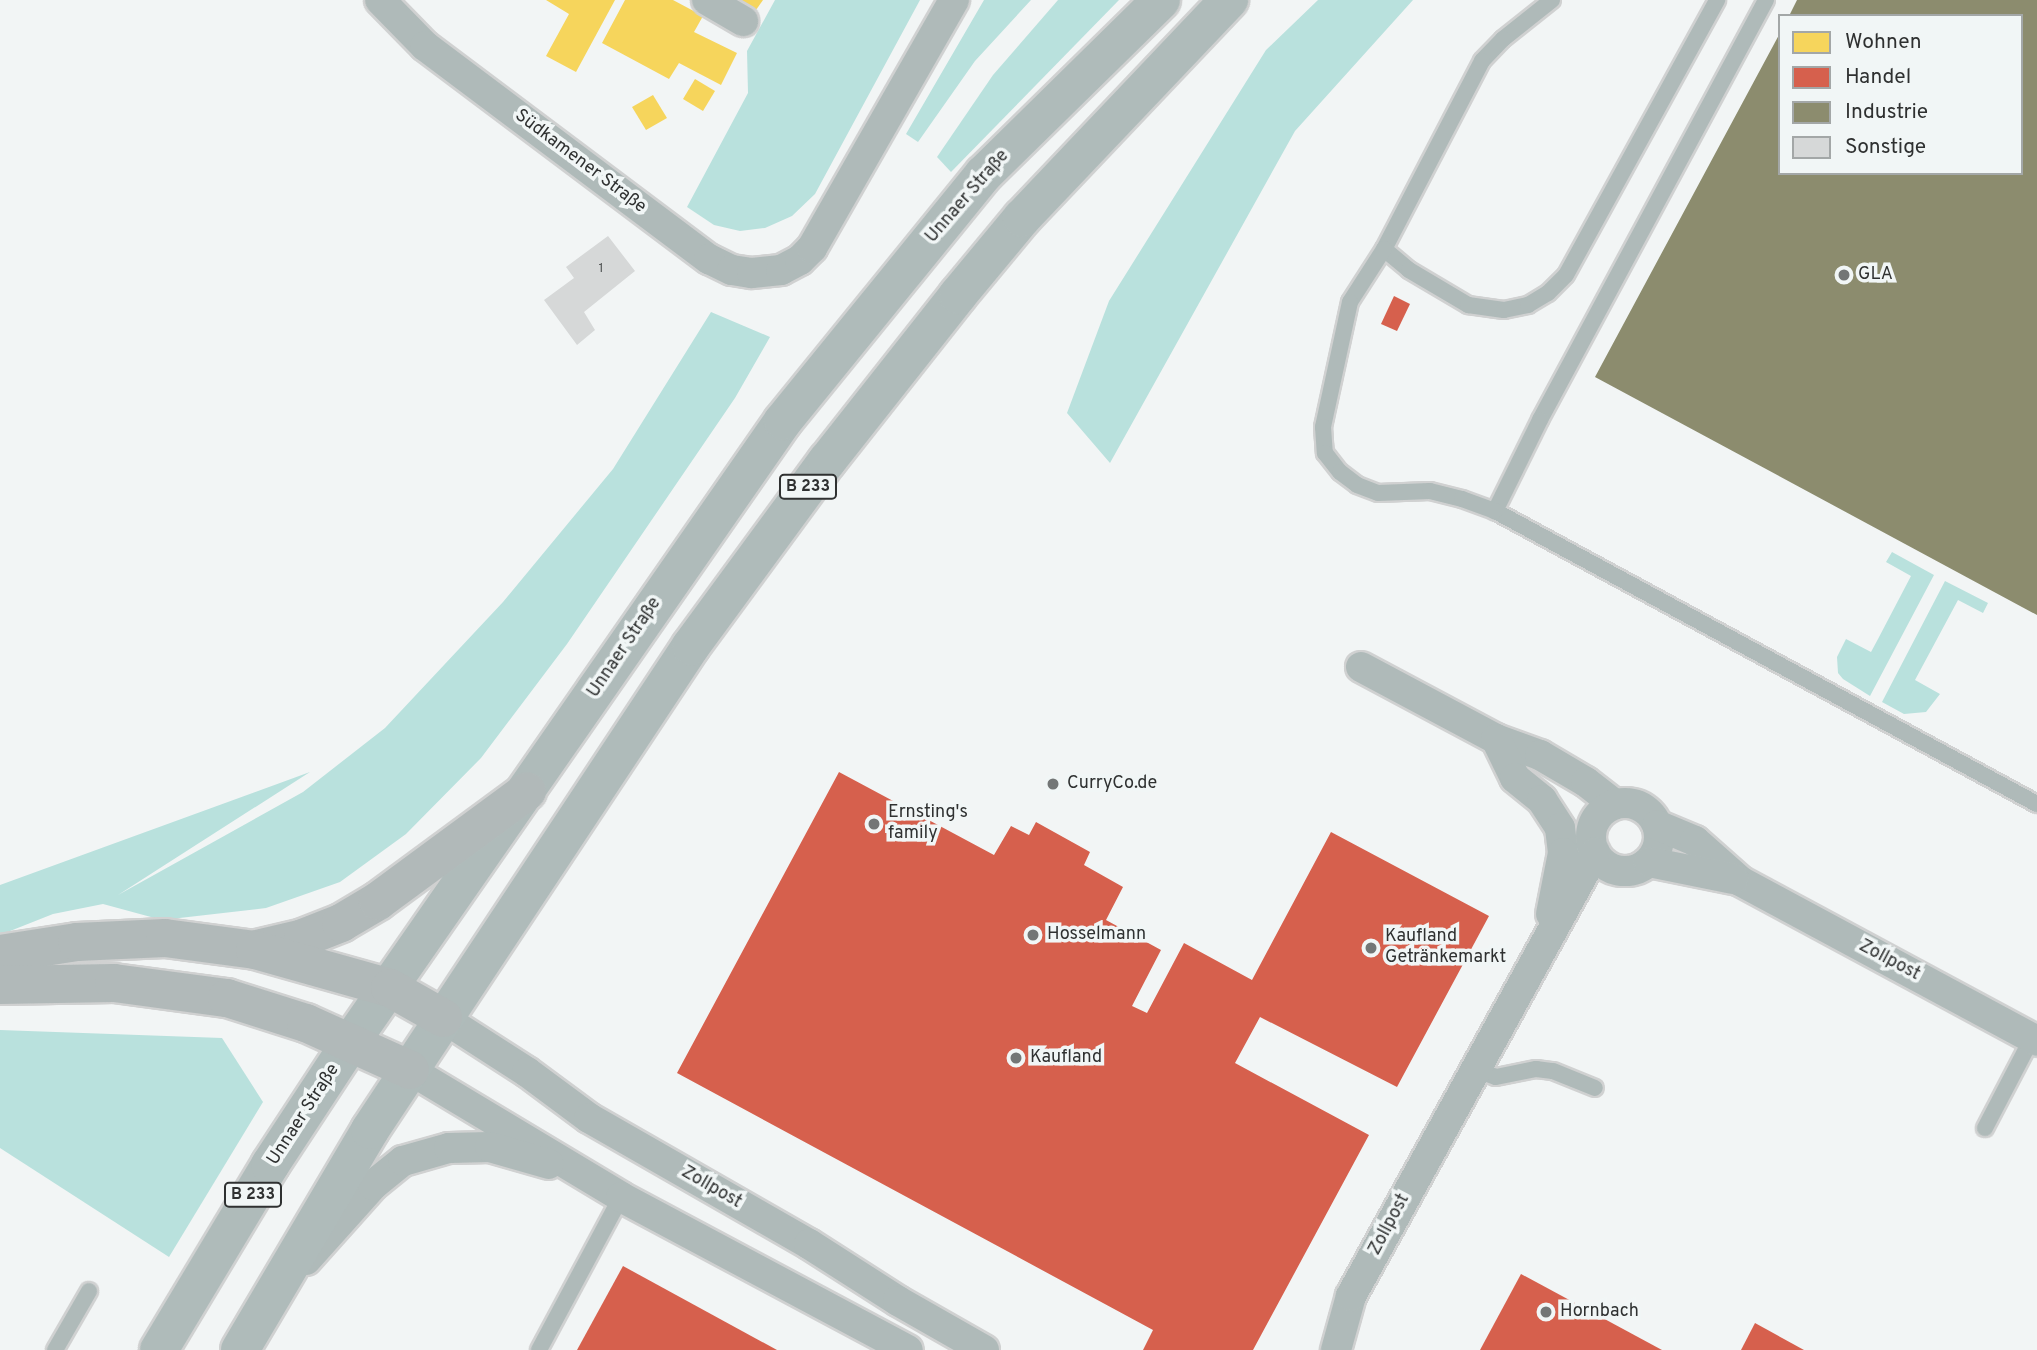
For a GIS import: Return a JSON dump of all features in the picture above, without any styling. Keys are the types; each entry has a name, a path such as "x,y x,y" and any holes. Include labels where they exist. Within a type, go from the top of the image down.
{"highway":[{"path":"255,950 303,938 341,923 378,901 527,791"},
{"path":"0,954 77,943 165,938 255,950 390,988 443,1018"},
{"path":"0,985 114,983 227,998 306,1023 410,1070"}],"main road":[{"name":"Unnaer Straße","path":"159,1350 270,1166 350,1043 783,421 984,174 1161,0"},
{"name":"B 233","path":"240,1350 370,1130 691,646 827,461 1023,218 1228,0"}],"street":[{"name":"Südkamener Straße","path":"380,0 425,46 709,259 732,270 752,273 781,270 800,260 813,248 954,0"},
{"path":"707,0 743,21"},
{"path":"1361,667 1496,739 1570,795 1604,813"},
{"name":"Zollpost","path":"1496,739 1516,778 1542,800 1560,828 1563,853 1548,935"},
{"path":"1628,802 1640,806 1657,825 1659,838 1656,853 1640,866 1608,867 1595,853 1590,835 1604,813 1628,802"},
{"name":"Zollpost","path":"1657,825 1695,841 1740,881 2035,1039"},
{"name":"Zollpost","path":"1336,1350 1352,1296 1474,1069 1595,853"},
{"name":"Zollpost","path":"1548,935 1603,885 1640,866 1668,863 1740,881"},
{"name":"Zollpost","path":"443,1018 527,1072 589,1118 809,1244 898,1301 984,1350"},
{"path":"410,1070 463,1099 621,1197 908,1350"},
{"path":"275,1294 373,1185 402,1161 449,1148 490,1147 577,1171"}],"lane":[{"path":"1552,0 1503,39 1482,61 1384,248 1350,302 1323,426 1325,453 1340,472 1357,485 1378,493 1430,491 1495,511 2037,804"},
{"path":"1384,248 1409,270 1468,305 1504,310 1528,304 1548,293 1566,275 1588,238 1717,0"},
{"path":"1495,511 1546,409 1766,0"},
{"path":"1984,1128 2035,1039"},
{"path":"1474,1069 1496,1077 1536,1069 1553,1071 1595,1088"},
{"path":"539,1350 621,1197"},
{"path":"54,1350 89,1290"}],"shaded area":[{"path":"775,0 920,0 815,194 792,216 765,228 740,231 714,225 687,207 748,93 747,51"},
{"path":"984,0 1031,0 975,61 918,142 906,134"},
{"path":"1058,0 1119,0 951,172 937,157 993,75"},
{"path":"1318,0 1413,0 1295,131 1110,463 1067,413 1109,301 1266,50"},
{"path":"711,312 770,337 735,398 567,644 481,758 406,834 340,882 266,908 162,920 103,904 53,914 0,935 0,885 310,772 118,895 303,792 385,728 503,602 613,469"},
{"path":"1892,552 1934,575 1870,696 1843,679 1838,673 1837,657 1846,639 1871,652 1911,576 1886,562"},
{"path":"1945,581 1988,603 1983,613 1958,600 1915,680 1940,694 1926,712 1904,714 1882,702"},
{"path":"0,1030 222,1038 263,1102 169,1257 0,1148"}],"building: Wohnen":[{"path":"546,0 615,0 576,72 546,56 569,14"},
{"path":"625,0 673,0 703,16 694,32 737,53 721,85 679,63 669,79 602,43"},
{"path":"739,0 763,0 756,10"},
{"path":"695,79 715,91 703,111 683,99"},
{"path":"653,95 667,118 646,130 632,107"}],"building: Handel":[{"path":"1394,296 1410,304 1397,331 1381,324"},
{"path":"839,772 994,855 1011,826 1029,835 1036,822 1090,852 1084,865 1123,887 1106,920 1161,950 1132,1006 1147,1013 1184,943 1252,980 1331,832 1489,916 1397,1087 1260,1017 1235,1063 1369,1135 1253,1350 1143,1350 1153,1330 677,1073"},
{"path":"623,1266 777,1350 577,1350"},
{"name":"Hornbach","path":"1521,1274 1662,1350 1480,1350"},
{"path":"1755,1323 1804,1350 1741,1350"}],"building: Industrie":[{"name":"GLA","path":"1797,0 2037,0 2037,615 1595,377 1778,37 1778,175 2023,175 2023,14 1790,14"}],"building: Sonstige":[{"path":"608,236 635,271 584,312 595,330 577,345 544,300 574,278 566,267"}],"place":[{"name":"GLA","path":"1844,275"},
{"name":"CurryCo.de","path":"1053,784"},
{"name":"Ernsting's family","path":"874,824"},
{"name":"Hosselmann","path":"1033,935"},
{"name":"Kaufland Getränkemarkt","path":"1371,948"},
{"name":"Kaufland","path":"1016,1058"},
{"name":"Hornbach","path":"1546,1312"}]}
